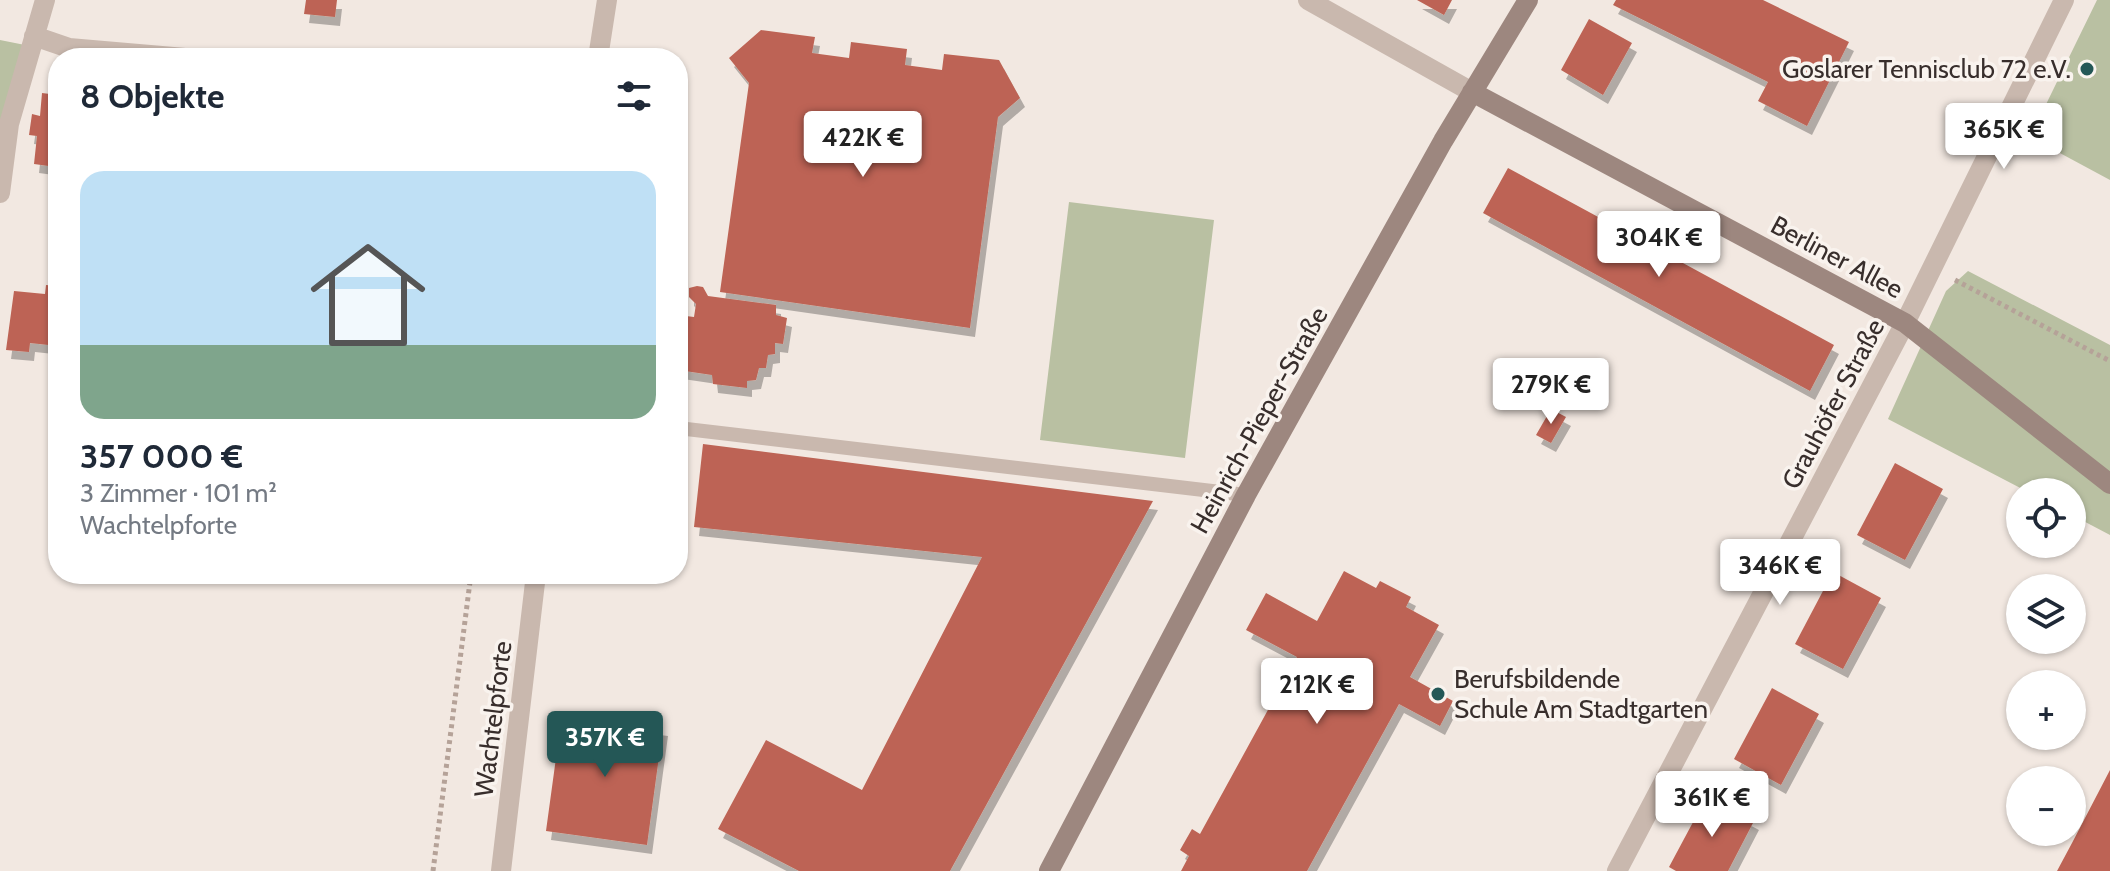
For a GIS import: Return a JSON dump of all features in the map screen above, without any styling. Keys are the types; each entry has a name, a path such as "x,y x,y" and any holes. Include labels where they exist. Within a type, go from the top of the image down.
{"street":[{"path":"0,193 9,124 45,0"},
{"path":"600,48 607,0"},
{"path":"1308,0 1472,92"},
{"name":"Heinrich-Pieper-Straße","path":"1049,871 1246,495 1472,92 1528,0"},
{"name":"Grauhöfer Straße","path":"1617,871 1905,323 2064,0"},
{"path":"34,36 69,48"},
{"name":"Berliner Allee","path":"1472,92 1905,323 2110,484"},
{"name":"Wachtelpforte","path":"501,871 535,584"}],"lane":[{"path":"688,429 1246,495"}],"path":[{"path":"1932,268 2110,361"},
{"path":"433,871 470,584"}],"green space":[{"name":"Goslarer Tennisclub 72 e.V.","path":"2097,0 2110,0 2110,180 2030,137"},
{"path":"0,40 30,46 0,122"},
{"path":"1069,202 1214,220 1185,458 1040,440"},
{"path":"1968,271 2110,345 2110,535 2086,522 2086,478 2006,478 2006,481 1888,419 1946,291"}],"building":[{"path":"306,0 337,0 335,17 304,14"},
{"path":"1417,0 1452,0 1444,15"},
{"path":"1616,0 1763,0 1849,42 1807,126 1758,101 1768,82 1613,5"},
{"path":"1589,19 1632,43 1603,95 1561,70"},
{"path":"761,30 815,37 812,53 849,58 851,42 907,49 905,65 942,70 944,54 999,60 1020,98 998,117 970,328 720,292 749,83 729,58"},
{"path":"42,93 48,94 48,166 34,164 37,136 29,135 32,114 40,116"},
{"path":"1508,168 1834,345 1810,391 1483,213"},
{"path":"48,285 48,345 30,343 29,352 6,350 14,291 45,294"},
{"path":"703,287 708,296 776,305 776,315 787,318 783,344 775,343 775,354 768,355 766,368 759,368 756,380 747,381 747,388 713,384 712,375 688,371 688,316 694,317 696,304 689,297 689,288"},
{"path":"1551,409 1566,417 1551,443 1536,435"},
{"path":"703,444 1153,501 950,871 799,871 718,829 766,740 862,790 982,557 694,527"},
{"path":"1895,463 1943,489 1905,560 1857,535"},
{"path":"1344,571 1376,588 1380,581 1411,597 1406,607 1439,625 1410,677 1453,701 1440,726 1399,704 1307,871 1181,871 1189,856 1180,850 1192,829 1200,834 1297,657 1246,630 1266,593 1317,621"},
{"path":"1833,572 1881,598 1843,669 1795,644"},
{"path":"1772,688 1819,714 1781,785 1734,759"},
{"path":"562,714 663,727 647,845 546,831"},
{"path":"2110,770 2110,871 2057,871 2070,846 2086,846 2086,816"},
{"path":"1707,796 1754,821 1728,871 1676,871 1669,867"}],"place":[{"name":"Goslarer Tennisclub 72 e.V.","path":"2087,69"},
{"name":"Berufsbildende Schule Am Stadtgarten","path":"1438,694"}]}
